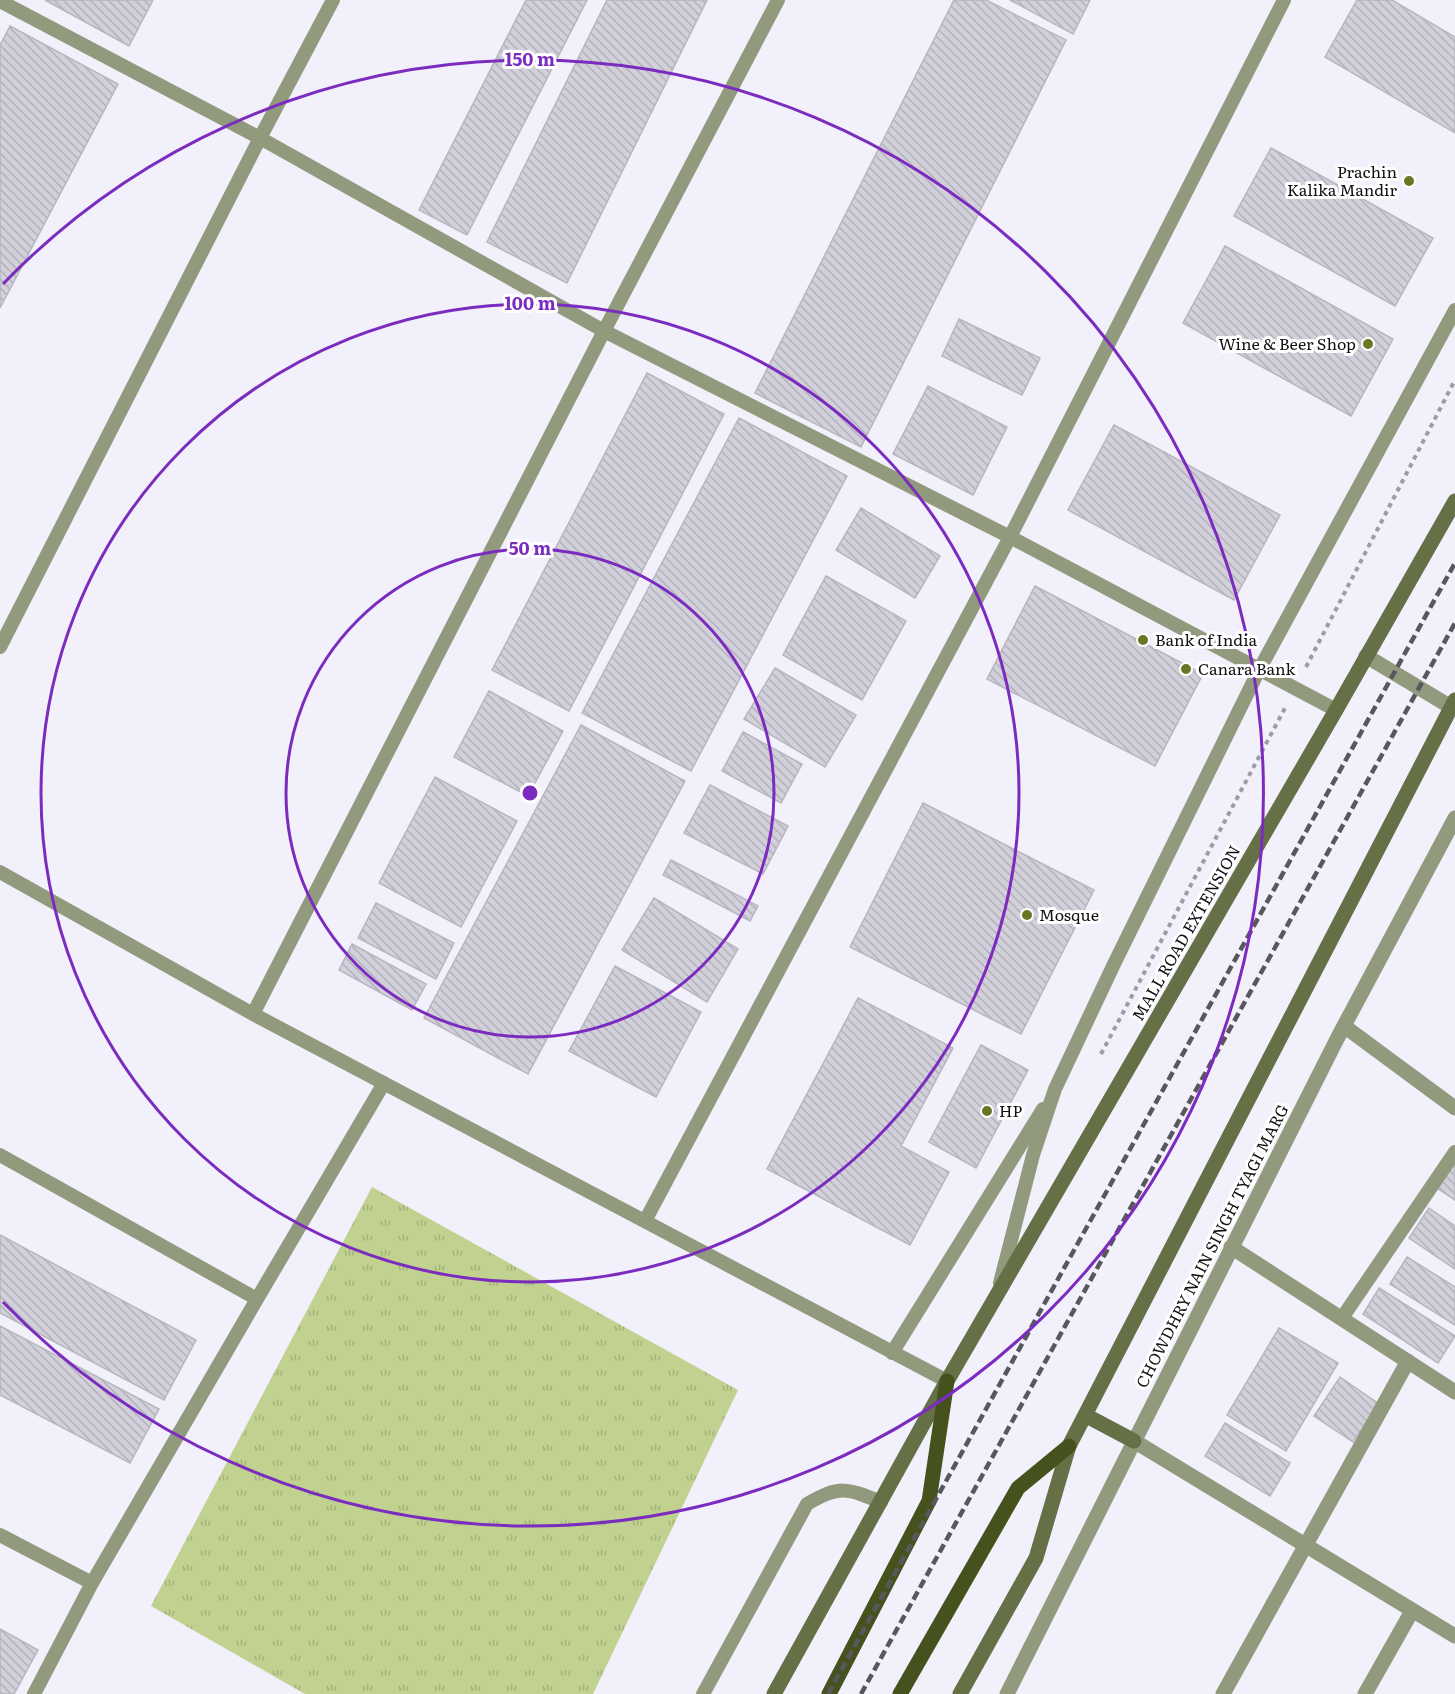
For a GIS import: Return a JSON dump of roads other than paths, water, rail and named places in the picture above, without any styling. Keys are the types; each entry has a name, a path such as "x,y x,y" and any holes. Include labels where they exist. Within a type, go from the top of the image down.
{"main road":[{"name":"MALL ROAD EXTENSION","path":"774,1694 947,1381 1455,501"},
{"path":"960,1694 1036,1558 1069,1446 1084,1415 1454,705"},
{"path":"829,1694 929,1501 947,1381"},
{"path":"1084,1415 1134,1441"},
{"path":"900,1694 1018,1488 1069,1446"}],"street":[{"path":"1366,657 1454,705"},
{"name":"CHOWDHRY NAIN SINGH TYAGI MARG","path":"1007,1694 1344,1026 1455,818"},
{"path":"1344,1026 1455,1108"},
{"path":"1231,1247 1454,1390"},
{"path":"1223,1694 1408,1361"},
{"path":"1134,1441 1455,1636"},
{"path":"1365,1694 1412,1611"}],"lane":[{"path":"0,647 333,0"},
{"path":"253,1014 604,331 778,0"},
{"path":"645,1221 1010,537 1284,0"},
{"path":"0,1 260,138 604,331 1010,537 1336,710"},
{"path":"892,1353 1055,1089 1259,670 1455,310"},
{"path":"0,872 253,1014 947,1381"},
{"path":"34,1694 92,1583 384,1083"},
{"path":"998,1294 1033,1155 1055,1089"},
{"path":"1342,1318 1455,1152"},
{"path":"0,1155 257,1299"},
{"path":"703,1694 807,1504 827,1492 850,1489 880,1502"},
{"path":"0,1535 92,1583"}],"railway":[{"path":"828,1694 1455,563"},
{"path":"861,1694 1455,623"}],"place":[{"name":"Prachin Kalika Mandir","path":"1409,181"},
{"name":"Wine & Beer Shop","path":"1368,344"},
{"name":"Bank of India","path":"1143,640"},
{"name":"Canara Bank","path":"1186,669"},
{"name":"Mosque","path":"1027,915"},
{"name":"HP","path":"987,1111"}]}
